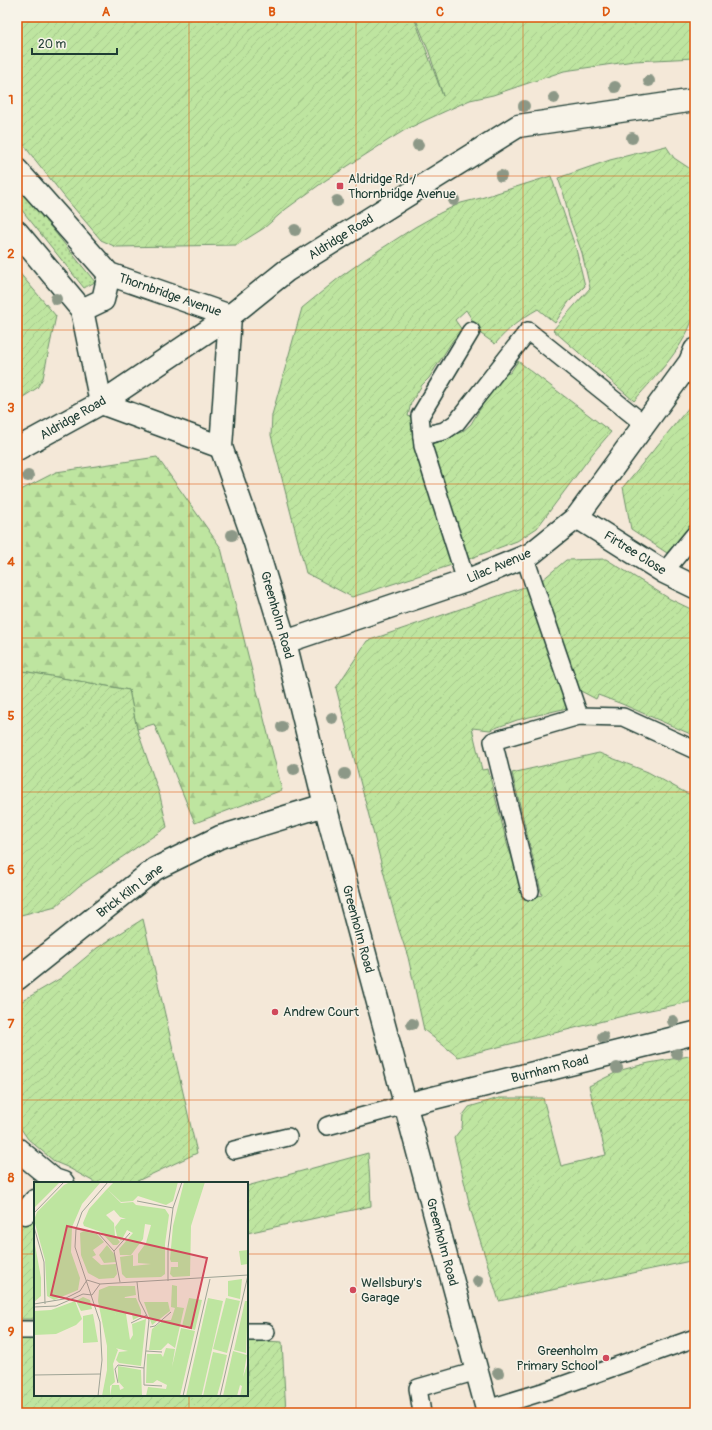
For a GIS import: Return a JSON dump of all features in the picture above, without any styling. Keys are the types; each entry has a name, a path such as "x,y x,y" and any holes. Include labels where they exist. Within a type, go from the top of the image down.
{"street":[{"name":"Aldridge Road","path":"17,449 100,403 230,316 286,271 518,126 695,100"},
{"name":"Thornbridge Avenue","path":"17,170 109,274 230,316"},
{"path":"17,232 82,310 100,403 220,447"},
{"name":"Thornbridge Avenue","path":"82,310 103,300 109,274"},
{"name":"Greenholm Road","path":"230,316 220,447 255,544 285,642 325,805 488,1411"},
{"name":"Lilac Avenue","path":"285,642 466,581 525,558 531,554 576,517 690,362 695,350"},
{"name":"Firtree Close","path":"576,517 664,572 695,587"},
{"name":"Brick Kiln Lane","path":"19,973 155,869 220,838 325,805"},
{"name":"Burnham Road","path":"405,1105 695,1033"},
{"path":"17,1149 56,1182"}],"lane":[{"path":"466,581 423,446 420,416 471,331"},
{"path":"422,436 444,431 456,423 528,331 644,424"},
{"path":"664,572 695,534"},
{"path":"525,558 579,716"},
{"path":"530,891 493,741 579,716 623,717 695,750"},
{"path":"327,1126 405,1105"},
{"path":"234,1150 288,1137"},
{"path":"17,1330 34,1330"},
{"path":"248,1332 266,1332"},
{"path":"488,1411 695,1338"},
{"path":"422,1413 418,1388 477,1371"}],"green space":[{"path":"17,17 414,17 443,96 429,52 415,17 695,17 695,58 634,61 564,71 493,95 470,100 405,130 387,141 326,180 286,209 264,228 237,245 116,247 101,240 63,195 17,135"},
{"path":"666,146 674,158 695,172 695,311 691,324 678,348 634,401 553,330 590,288 582,253 569,217 558,178 610,160"},
{"path":"551,176 576,249 585,286 568,303 555,323 538,309 515,325 495,344 481,334 466,310 455,320 462,330 453,340 411,403 408,416 414,418 455,564 352,597 306,573 271,435 272,415 302,308 340,277 364,260 415,227 440,213 461,203"},
{"path":"17,185 95,282 84,288 17,204"},
{"path":"17,270 56,316 43,378 37,388 17,401"},
{"path":"518,361 611,432 593,453 537,528 517,541 466,560 429,447 442,437 462,432 471,424 497,380 502,374 510,373"},
{"path":"695,400 695,520 667,553 631,529 623,487"},
{"path":"157,457 221,548 282,790 195,823 154,724 137,729 129,690 17,670 17,492 56,472"},
{"path":"606,559 670,599 695,611 695,736 622,704 598,695 596,699 575,688 541,581 566,560"},
{"path":"530,585 571,707 517,720 490,730 472,728 482,770 488,769 508,847 518,872 523,899 542,895 512,773 599,753 648,772 686,793 695,795 695,1001 635,1013 458,1057 424,1030 408,957 392,905 336,688 367,641"},
{"path":"17,670 129,690 137,729 160,796 167,827 79,886 56,906 17,916"},
{"path":"143,919 197,1153 135,1182 94,1182 55,1162 28,1139 17,1123 17,1004 61,978 97,948"},
{"path":"695,1055 695,1260 499,1301 471,1211 454,1138 462,1128 463,1115 469,1107 499,1098 543,1098 561,1166 606,1155 589,1086 621,1070 649,1063"},
{"path":"368,1153 371,1206 248,1233 248,1186"},
{"path":"17,1211 34,1215 34,1319 17,1319"},
{"path":"17,1334 34,1338 34,1396 248,1396 248,1340 282,1342 286,1413 17,1413"}],"place":[{"name":"Aldridge Rd / Thornbridge Avenue","path":"340,186"},
{"name":"Andrew Court","path":"275,1012"},
{"name":"Wellsbury's Garage","path":"353,1290"},
{"name":"Greenholm Primary School","path":"606,1358"}]}
